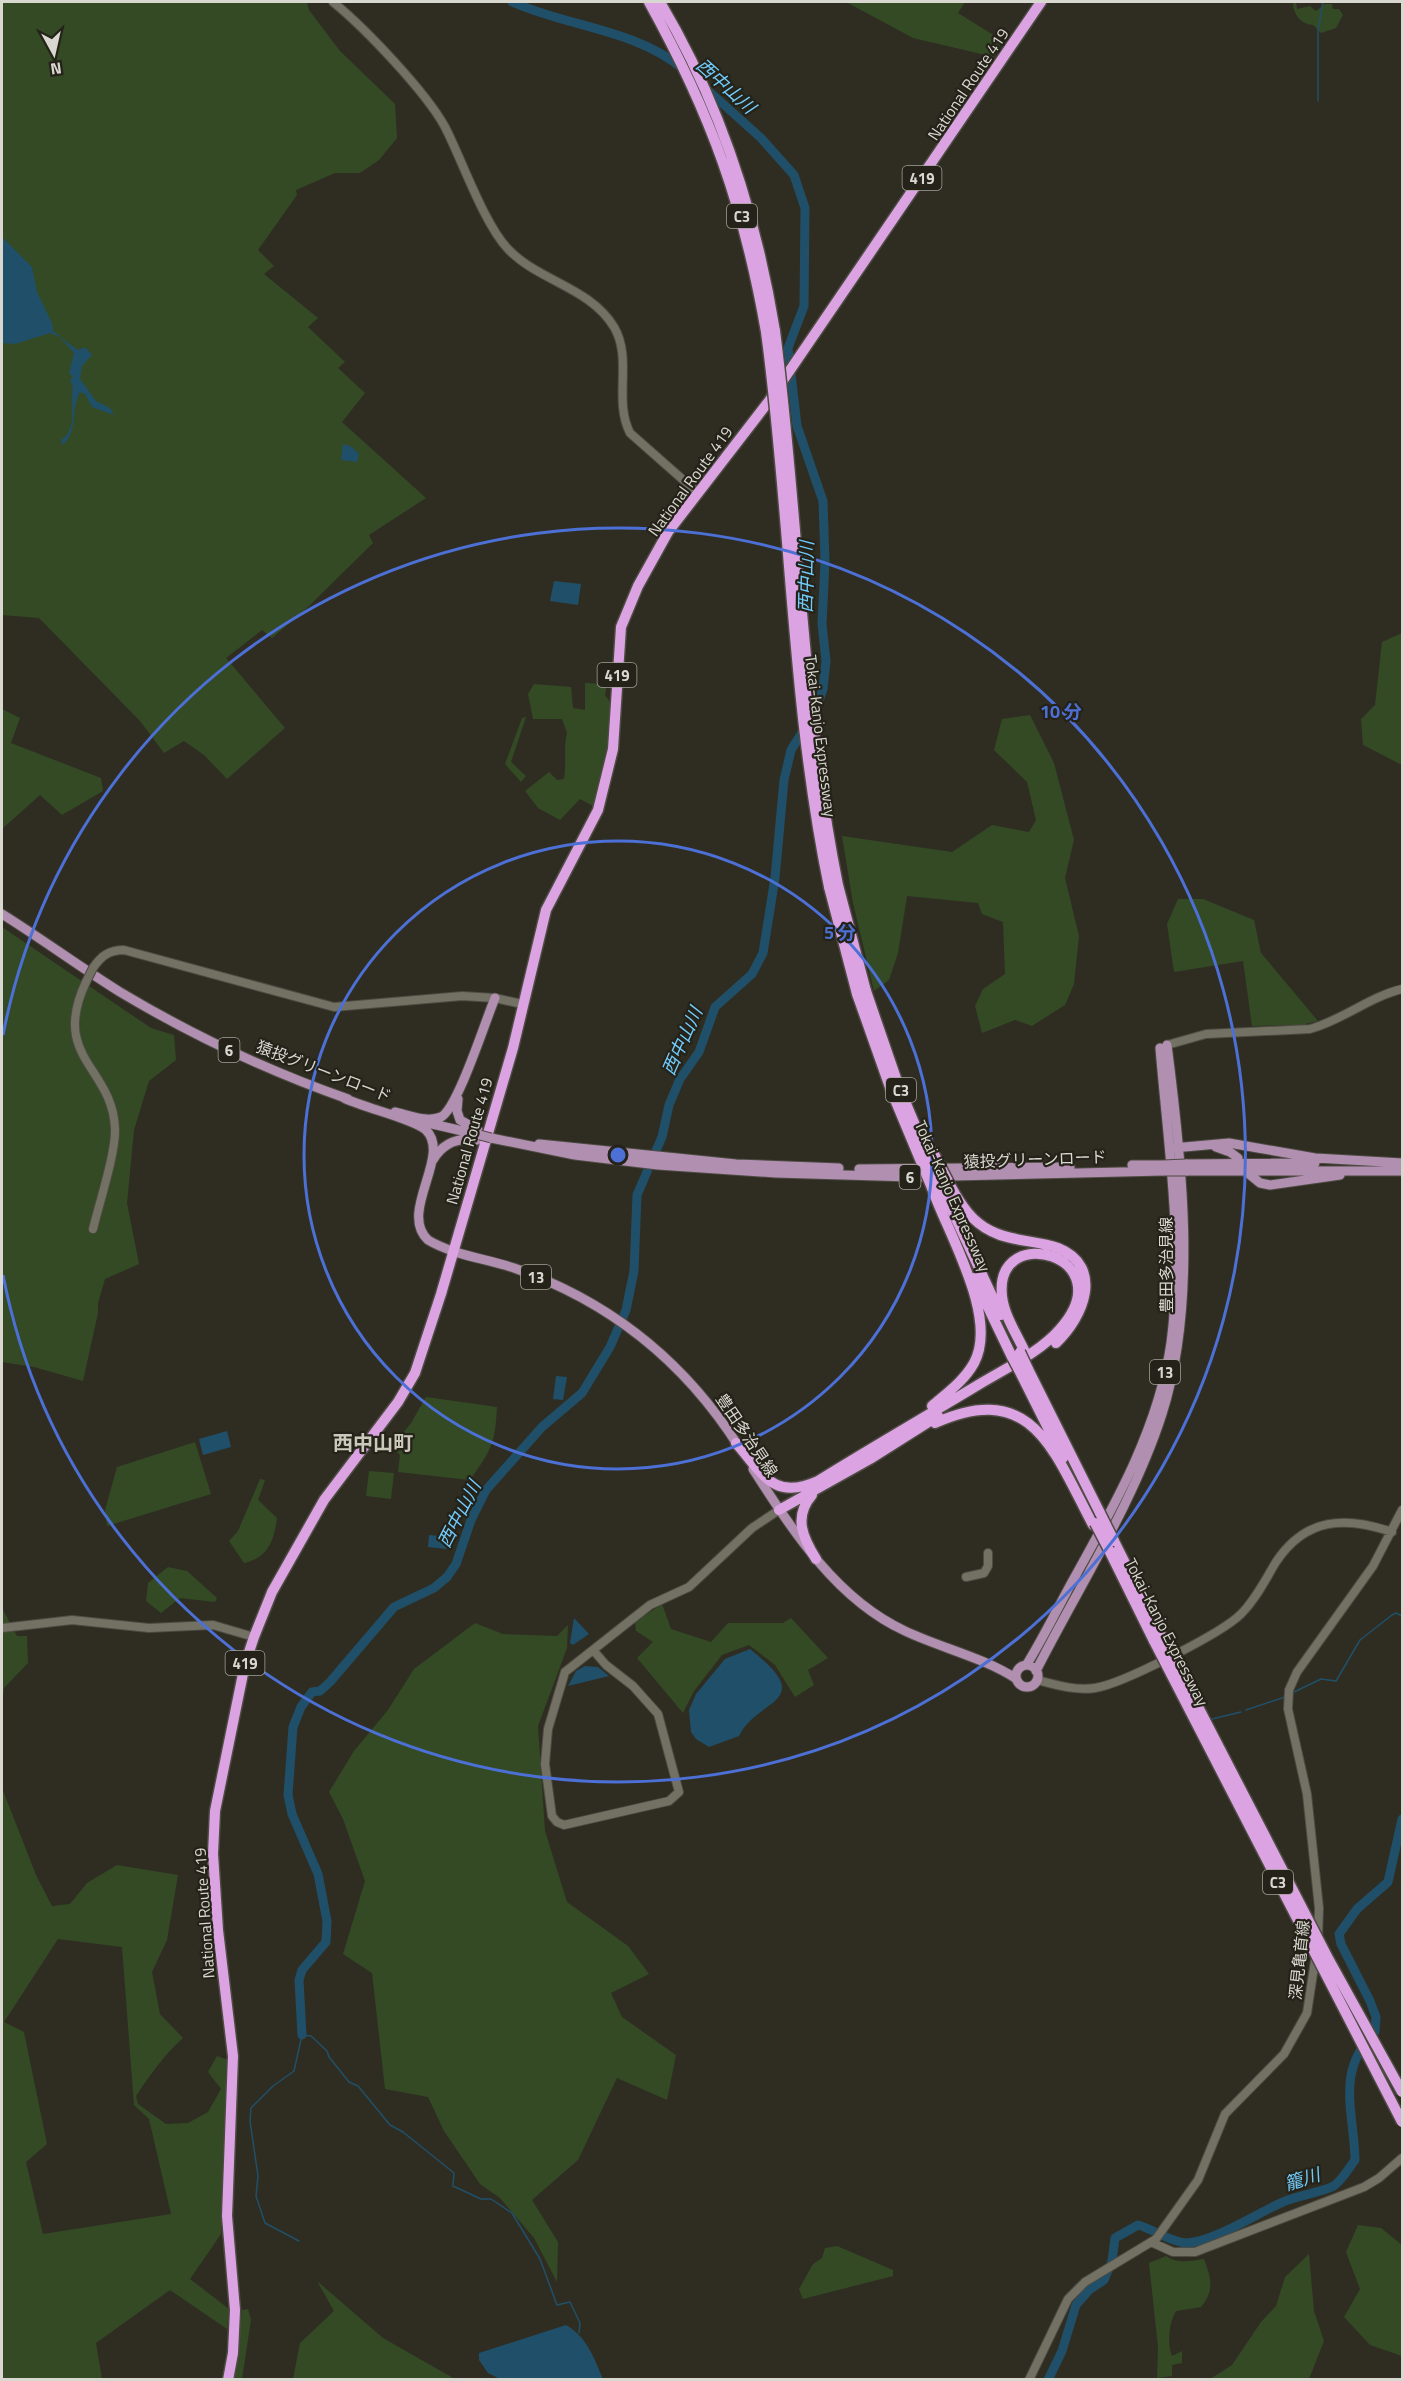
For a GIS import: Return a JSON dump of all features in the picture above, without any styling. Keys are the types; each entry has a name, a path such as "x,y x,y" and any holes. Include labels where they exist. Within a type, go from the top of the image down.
{"highway":[{"name":"Tokai-Kanjo Expressway","path":"649,2 702,105 741,214 770,332"},
{"name":"Tokai-Kanjo Expressway","path":"660,2 695,67 716,115 734,160 754,229 788,439 807,679 833,886 891,1090 941,1188 1096,1520 1290,1888 1402,2092"},
{"name":"National Route 419","path":"228,2379 233,2353 235,2310 227,2216 233,2056 218,1930 213,1854 215,1811 245,1664 254,1637 272,1592 324,1500 398,1402 415,1373 513,1048 546,910 594,821 605,783 613,749 617,707 618,653 626,612 668,532 802,353 1041,2"},
{"name":"Tokai-Kanjo Expressway","path":"862,993 941,1188"},
{"path":"908,1430 1054,1345 1078,1318 1085,1297 1082,1272 1067,1253 1049,1245 1014,1239 991,1231 941,1188"},
{"path":"908,1430 964,1377 976,1357 981,1336 975,1301 941,1188"},
{"path":"779,1510 790,1499 820,1484 1036,1349 1063,1326 1076,1305 1077,1284 1068,1265 1050,1253 1036,1252 1022,1256 1010,1266 1003,1279 1003,1303 1019,1353"},
{"name":"Tokai-Kanjo Expressway","path":"1027,1370 1067,1446 1096,1520"},
{"path":"908,1430 970,1410 994,1408 1017,1415 1030,1424 1047,1445 1096,1520"},
{"path":"736,1443 775,1485 795,1489 820,1484"},
{"path":"816,1559 804,1537 801,1516 820,1484"},
{"name":"Tokai-Kanjo Expressway","path":"1111,1549 1402,2122"}],"main road":[{"name":"猿投グリーンロード","path":"2,914 120,992 200,1036 274,1071 363,1104 480,1136 551,1149 776,1173 911,1177 1163,1168 1402,1164"},
{"path":"363,1104 435,1119 448,1111 459,1090 495,998"},
{"name":"豊田多治見線","path":"428,1174 419,1212 420,1228 428,1240 559,1286 614,1316 669,1359 697,1389 736,1443 779,1510 816,1559 852,1596 902,1630 994,1665 1015,1678 1024,1687 1032,1686 1133,1485 1167,1398 1177,1353 1185,1286 1163,1047"},
{"path":"459,1090 458,1116 464,1124 480,1136"},
{"path":"344,1098 424,1129 433,1145 428,1174"},
{"path":"428,1174 434,1158 446,1145 480,1136"},
{"path":"1173,1148 1229,1143 1315,1158 1402,1164"},
{"path":"1207,1146 1224,1149 1238,1158"},
{"name":"豊田多治見線","path":"1015,1678 1123,1487 1141,1450 1162,1387 1170,1345 1176,1270 1173,1148"},
{"name":"猿投グリーンロード","path":"1186,1168 1402,1172"},
{"path":"1249,1174 1260,1183 1270,1185 1344,1175 1402,1172"},
{"name":"豊田多治見線","path":"994,1665 1023,1666"},
{"path":"1023,1666 1037,1676"}],"street":[{"path":"333,2 432,106 445,127 493,227 508,249 523,261 588,300 606,315 621,343 625,425 630,433 698,493"},
{"path":"93,1229 115,1129 108,1101 81,1052 75,1035 75,1005 93,968 105,954 124,950 334,1007 427,997 495,998 522,1004"},
{"path":"1163,1047 1206,1034 1310,1029 1324,1025 1376,997 1402,989"},
{"path":"593,1650 606,1665 633,1686 658,1714 679,1792 669,1801 564,1825 552,1816 545,1764 548,1729 565,1672 650,1605 689,1587 752,1528 779,1510"},
{"name":"深見亀首線","path":"1029,2379 1064,2307 1077,2288 1157,2237 1198,2180 1226,2114 1284,2054 1307,2013 1316,1960 1319,1908 1306,1788 1288,1709 1288,1690 1297,1672 1373,1566 1402,1510"},
{"path":"1037,1676 1075,1688 1109,1685 1216,1632 1246,1608 1288,1547 1309,1530 1336,1522 1358,1521 1392,1532"},
{"path":"966,1577 984,1573 988,1566 988,1553"},
{"path":"2,1628 72,1620 149,1628 213,1625 254,1637"},
{"path":"1157,2237 1173,2252 1195,2252 1364,2187 1379,2178 1402,2158"}],"green space":[{"path":"2,2 307,2 309,10 340,51 395,104 397,138 379,160 360,173 335,173 296,190 297,195 258,250 274,266 264,274 318,318 308,327 345,362 338,368 365,393 342,422 426,498 369,535 373,543 308,607 272,638 262,630 226,658 285,728 227,779 204,755 184,741 164,753 140,721 39,618 2,615"},
{"path":"846,2 965,2 958,13 1003,41 994,57 913,38"},
{"path":"1293,2 1296,2 1297,9 1310,6 1316,11 1325,4 1332,4 1333,9 1339,9 1343,15 1336,28 1321,33 1313,25 1304,23 1298,18"},
{"path":"1402,633 1402,765 1363,745 1361,719 1375,705 1382,642"},
{"path":"585,683 607,684 605,695 612,705 604,774 593,806 580,799 560,820 538,808 525,791 549,772 557,780 564,779 567,733 562,719 533,719 528,694 534,684 571,687 573,708 585,710"},
{"path":"2,709 20,718 11,743 101,778 103,791 62,815 40,795 2,829"},
{"path":"1030,715 1054,763 1074,840 1065,878 1079,936 1074,984 1065,1005 1032,1026 1015,1020 982,1033 975,1006 983,989 1005,974 1003,922 982,914 978,903 907,896 898,953 889,980 874,991 853,903 842,836 952,852 992,825 1029,832 1036,820 1027,782 994,750 1002,719"},
{"path":"526,717 511,762 526,776 521,782 505,764 522,718"},
{"path":"1178,899 1203,899 1254,920 1261,953 1318,1021 1301,1025 1252,1026 1243,961 1174,972 1167,924"},
{"path":"2,927 151,1028 174,1035 176,1060 149,1081 134,1130 127,1203 139,1264 105,1279 83,1381 34,1367 2,1362"},
{"path":"426,1397 497,1407 491,1446 470,1480 398,1472 400,1455 392,1447 411,1423"},
{"path":"195,1442 211,1494 107,1526 105,1510 117,1467"},
{"path":"369,1471 394,1473 391,1499 366,1496"},
{"path":"260,1479 265,1480 258,1500 277,1518 276,1526 272,1541 264,1553 244,1563 229,1541 238,1531"},
{"path":"168,1567 187,1571 217,1598 215,1602 180,1598 161,1613 146,1601 148,1583"},
{"path":"662,1604 671,1629 711,1642 728,1623 783,1623 791,1618 828,1658 808,1670 814,1685 795,1697 775,1665 749,1645 722,1655 694,1691 683,1713 637,1658 653,1642 636,1631 635,1622"},
{"path":"2,1608 17,1636 27,1636 28,1663 4,1688 2,1705"},
{"path":"475,1623 503,1634 557,1636 568,1625 567,1648 538,1726 545,1831 567,1902 628,1946 649,1974 611,1993 622,2017 676,2055 667,2100 617,2078 578,2160 532,2200 558,2242 557,2282 534,2238 500,2198 480,2184 444,2131 428,2097 385,2089 372,1973 343,1954 365,1881 343,1819 329,1792 354,1751 388,1710 414,1669"},
{"path":"2,1788 36,1875 52,1906 70,1904 87,1883 117,1865 178,1875 167,1940 152,1972 160,2014 183,2038 163,2058 141,2088 136,2096 138,2104 166,2124 188,2123 208,2112 221,2089 208,2072 217,2056 231,2061 221,2234 190,2279 229,2309 227,2329 170,2290 96,2343 102,2379 2,2379","holes":["58,1939 122,1947 134,2105 149,2119 171,2214 43,2234 26,2162 47,2144 24,2032 4,2022"]},
{"path":"1358,2225 1381,2228 1402,2245 1402,2356 1370,2345 1344,2317 1360,2289 1346,2252"},
{"path":"837,2246 893,2270 893,2276 803,2299 799,2289 813,2264 822,2258 825,2248"},
{"path":"1309,2254 1314,2311 1324,2341 1309,2379 1210,2379 1232,2365 1261,2322 1276,2306 1285,2277"},
{"path":"1166,2256 1179,2261 1204,2259 1210,2289 1201,2307 1176,2311 1170,2327 1169,2339 1172,2356 1182,2351 1182,2363 1172,2365 1172,2376 1157,2378 1158,2347 1149,2263"},
{"path":"317,2281 383,2338 455,2379 293,2379 300,2343 334,2311"},
{"path":"248,2309 251,2320 242,2379 234,2380 242,2310"}],"water":[{"path":"2,237 32,267 37,292 52,323 53,331 78,350 85,347 92,355 82,366 80,379 96,401 110,408 114,415 92,407 85,394 80,392 75,406 71,433 63,445 61,440 67,435 72,423 73,386 70,381 73,376 69,374 74,353 60,337 50,333 15,344 2,343"},
{"path":"343,444 352,447 359,454 357,462 341,460"},
{"path":"554,581 581,584 578,605 550,601"},
{"path":"556,1376 567,1377 563,1400 553,1399"},
{"path":"227,1431 231,1447 203,1455 199,1439"},
{"path":"429,1535 448,1537 447,1549 428,1547"},
{"path":"574,1618 589,1634 573,1645 570,1643"},
{"path":"750,1649 770,1667 780,1680 782,1690 778,1698 748,1723 739,1736 709,1747 696,1739 691,1732 689,1710 696,1694 725,1659"},
{"path":"585,1666 598,1667 609,1676 568,1686 576,1671"},
{"path":"566,2325 585,2342 603,2379 500,2379 488,2373 479,2360 479,2353"}],"waterway":[{"name":"西中山川","path":"512,2 644,45 683,69"},
{"path":"1318,101 1318,30 1323,2"},
{"name":"西中山川","path":"302,2035 299,1980 302,1970 326,1942 327,1921 318,1874 292,1814 288,1795 293,1727 301,1707 312,1692 320,1691 330,1682 394,1607 434,1588 447,1577 456,1564 471,1520 486,1490 542,1427 582,1393 610,1347 626,1310 634,1271 637,1195 662,1137 669,1105 680,1079 699,1052 715,1007 752,974 763,953 775,878 784,780 791,750 815,712 823,689 826,661 822,624 825,561 823,501 797,426 788,348 804,306 805,208 794,175 761,138 703,86"},
{"path":"1294,1692 1321,1679 1336,1681 1360,1640 1392,1615 1396,1613 1402,1616"},
{"path":"1246,1710 1285,1697"},
{"path":"1212,1719 1241,1712"},
{"name":"籠川","path":"1048,2380 1062,2351 1076,2305 1089,2290 1104,2280 1112,2261 1115,2238 1138,2225 1180,2242 1197,2242 1283,2202 1335,2185 1355,2160 1350,2108 1351,2077 1355,2062 1375,2032 1376,2017 1341,1944 1339,1934 1357,1909 1388,1882 1402,1819"},
{"path":"299,2241 265,2223 256,2196 258,2176 250,2121 251,2108 273,2086 294,2071 302,2035 311,2036 327,2051 329,2057 349,2082 358,2086 390,2125 403,2132 454,2173 453,2186 481,2199 491,2199 512,2213 540,2259 557,2305 570,2302 580,2323 579,2333"}],"district":[{"name":"西中山町","path":"373,1442"}]}
